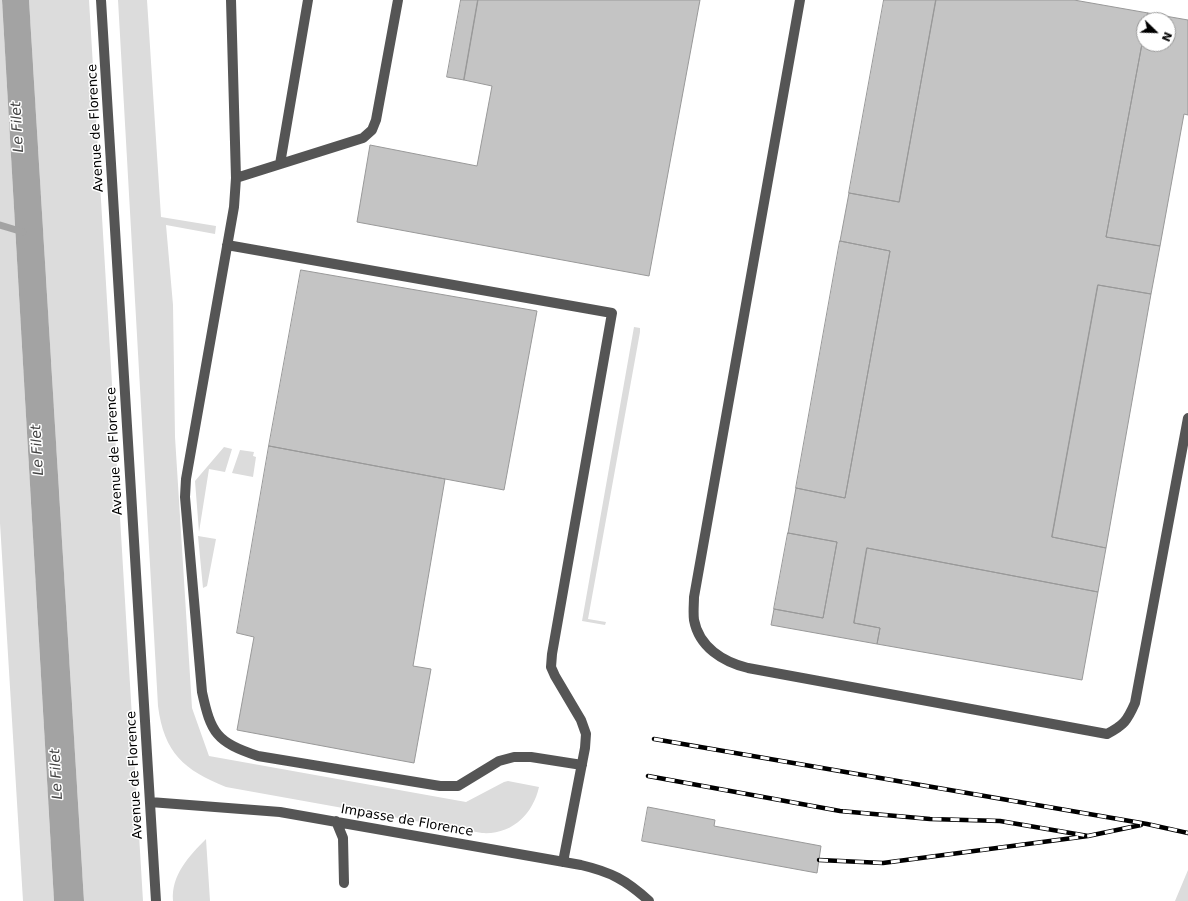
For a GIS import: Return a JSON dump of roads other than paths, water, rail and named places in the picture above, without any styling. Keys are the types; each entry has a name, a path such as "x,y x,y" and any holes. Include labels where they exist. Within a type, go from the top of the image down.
{"street":[{"name":"Avenue de Florence","path":"101,0 156,901"},
{"path":"231,0 236,178 234,207 186,479 185,497 202,692 208,718 216,733 226,742 238,749 258,756 440,786 458,786 499,761 514,757 530,757 582,765"},
{"path":"280,164 308,0"},
{"path":"236,178 363,138 372,130 376,120 398,0"},
{"path":"800,0 694,597 694,620 701,638 712,651 721,658 733,664 748,668 1106,734 1119,728 1128,718 1135,703 1188,418"},
{"path":"227,245 612,313 552,654 551,667 581,720 586,734 586,748 563,862"},
{"name":"Impasse de Florence","path":"150,802 280,812 563,862 604,871 625,881 650,901"},
{"path":"336,821 343,838 344,883"}],"water":[{"name":"Le Filet","path":"2,0 29,0 84,901 54,901"}],"waterway":[{"path":"0,225 23,232"}],"railway":[{"path":"654,739 1147,824 1188,833"},
{"path":"648,776 840,811 930,819 1000,821 1088,836"},
{"path":"819,860 883,863 1088,836 1141,825"}]}
